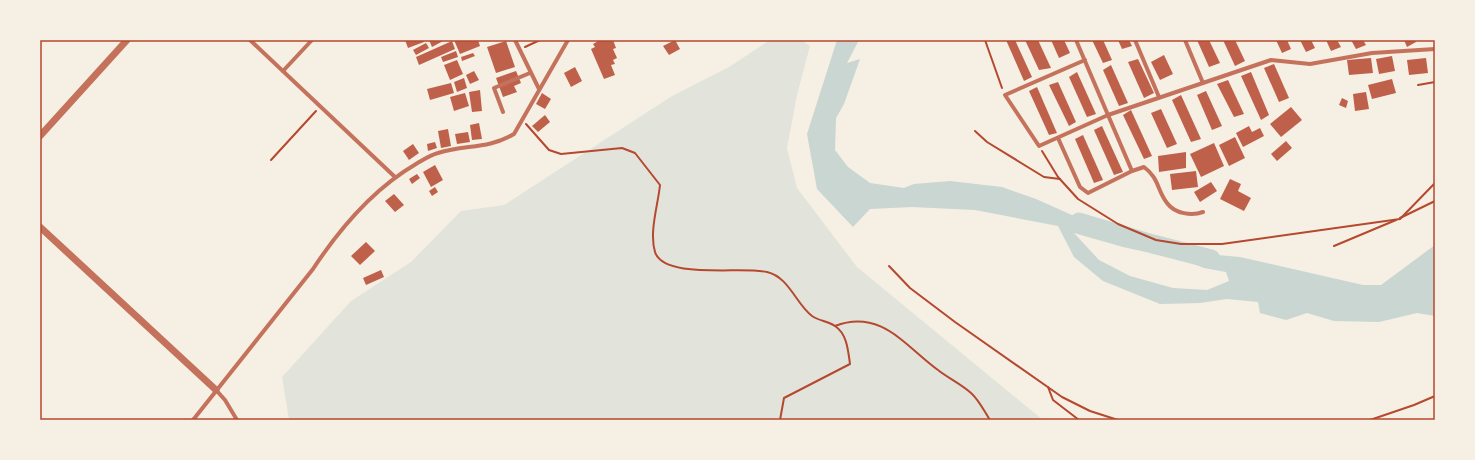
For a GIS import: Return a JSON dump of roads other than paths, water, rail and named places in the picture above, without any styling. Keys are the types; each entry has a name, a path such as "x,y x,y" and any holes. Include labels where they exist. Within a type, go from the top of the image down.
{"street":[{"path":"40,136 127,40"},
{"path":"250,40 396,178"},
{"path":"283,71 312,40"},
{"path":"515,40 538,89"},
{"path":"193,420 313,269 329,245 377,191 438,153 500,142 514,134 538,89 568,40"},
{"path":"1076,40 1132,171"},
{"path":"1135,40 1159,97"},
{"path":"1185,40 1203,83"},
{"path":"1085,60 1005,95 1039,146 1108,115 1271,60 1310,64 1372,53 1435,49"},
{"path":"503,112 494,88 530,73"},
{"path":"1058,138 1080,187 1088,193 1132,171 1144,167 1153,173 1167,204 1179,212 1193,215 1203,212"},
{"path":"40,227 216,390 237,420"}],"waterway":[{"path":"1079,222 1153,244 1211,259"}]}
